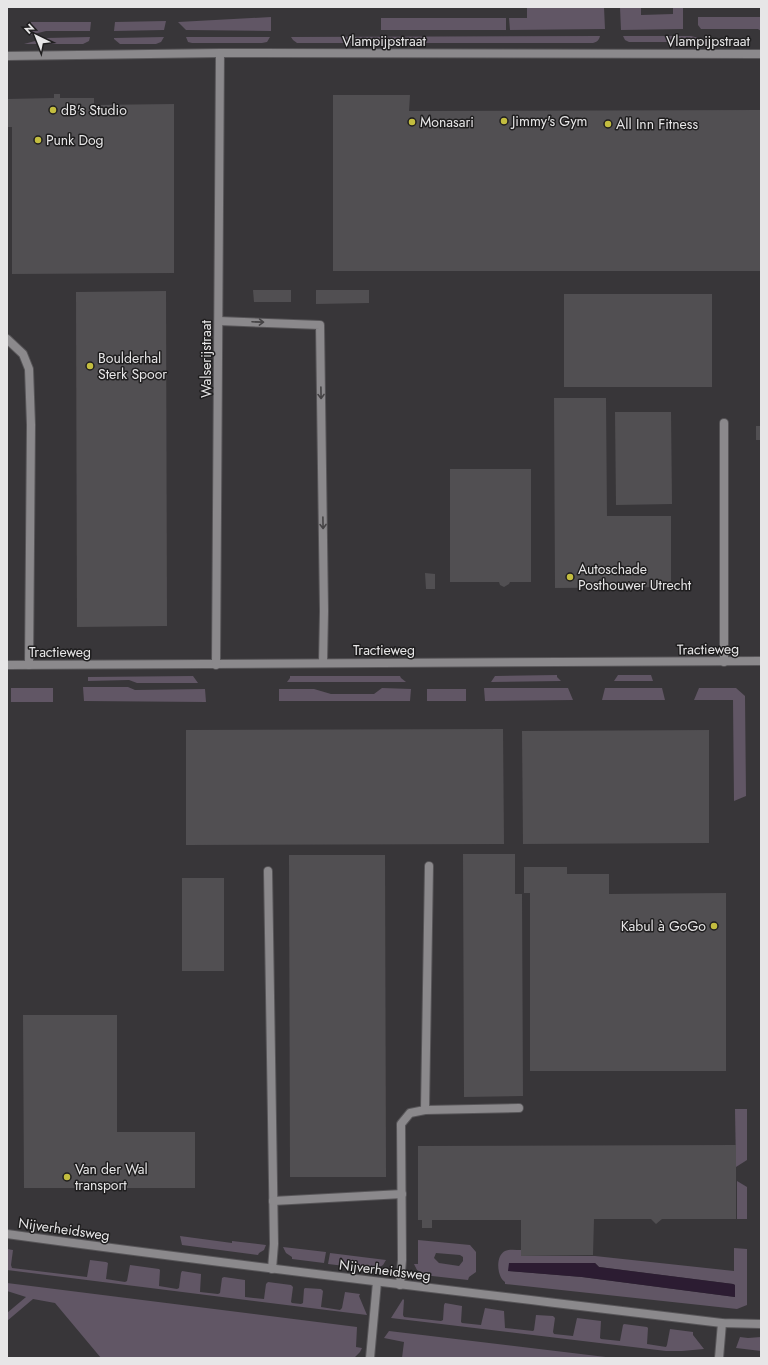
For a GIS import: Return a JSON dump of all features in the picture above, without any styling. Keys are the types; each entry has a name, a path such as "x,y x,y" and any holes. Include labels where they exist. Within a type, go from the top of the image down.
{"street":[{"name":"Vlampijpstraat","path":"7,56 220,53 761,54"},
{"name":"Walserijstraat","path":"216,664 220,53"},
{"path":"219,321 320,325 324,611 323,663"},
{"path":"7,339 23,354 29,369 31,425 29,665"},
{"path":"724,423 724,662"},
{"name":"Tractieweg","path":"7,665 761,661"},
{"path":"425,1110 429,866"},
{"path":"268,871 274,1244 272,1269"},
{"path":"400,1284 402,1194 401,1124 410,1113 425,1110 519,1108"},
{"path":"273,1201 402,1194"},
{"name":"Nijverheidsweg","path":"7,1234 151,1254 377,1282 722,1323 761,1324"},
{"path":"370,1358 377,1282"},
{"path":"719,1358 722,1323"}],"shaded area":[{"path":"527,7 604,7 605,29 510,30 509,18 527,18"},
{"path":"620,7 641,7 641,15 673,14 673,7 683,7 683,29 621,30"},
{"path":"271,17 271,31 186,30 178,22"},
{"path":"698,17 761,17 761,31 758,29 701,29 698,25"},
{"path":"381,18 506,18 506,30 381,30"},
{"path":"166,21 164,30 114,31 115,22"},
{"path":"31,22 91,22 90,31 46,31 30,35"},
{"path":"600,36 598,41 593,43 297,43 291,37"},
{"path":"623,36 691,36 714,42 629,42 625,40"},
{"path":"90,37 89,41 83,44 24,44 46,38"},
{"path":"164,37 161,42 156,44 120,44 114,39 114,38"},
{"path":"186,37 270,37 267,42 262,43 192,43 188,42"},
{"path":"557,675 561,681 491,682 495,676"},
{"path":"618,675 651,675 653,681 614,681"},
{"path":"193,676 198,683 137,683 129,680 88,681 88,677"},
{"path":"290,676 400,676 406,682 287,682"},
{"path":"83,687 128,687 135,690 205,689 206,702 84,701"},
{"path":"11,688 53,688 53,702 11,702"},
{"path":"382,688 411,689 410,701 279,701 279,689 314,689 331,694 374,694"},
{"path":"484,688 568,688 573,700 485,701"},
{"path":"605,688 662,688 665,700 602,700"},
{"path":"699,688 736,688 745,696 746,796 734,801 733,700 694,700"},
{"path":"427,689 466,689 466,701 427,701"},
{"path":"735,1109 747,1109 747,1160 736,1167"},
{"path":"737,1181 747,1187 747,1219 737,1219"},
{"path":"180,1236 232,1243 232,1241 266,1245 264,1250 258,1255 182,1245"},
{"path":"418,1240 470,1245 476,1252 476,1272 469,1277 468,1280 423,1275 423,1273 417,1270 414,1264 418,1264","holes":["436,1253 460,1255 463,1257 463,1261 459,1266 439,1263 434,1258"]},
{"path":"283,1247 326,1252 324,1263 292,1259"},
{"path":"734,1248 747,1249 747,1305 737,1309 505,1284 500,1276 498,1262 505,1251 521,1250 522,1256 595,1256 734,1271","holes":["509,1263 595,1263 599,1267 733,1284 735,1285 735,1297 582,1277 509,1271"]},
{"path":"7,1249 13,1250 12,1268 87,1277 90,1260 108,1263 106,1279 125,1282 127,1281 130,1265 159,1269 159,1286 177,1289 179,1288 182,1271 201,1274 200,1292 220,1293 222,1278 224,1277 245,1280 245,1297 264,1299 266,1284 268,1282 291,1285 293,1287 292,1303 303,1303 305,1288 321,1289 323,1291 321,1307 340,1310 342,1308 345,1292 360,1294 359,1296 367,1315 7,1270"},
{"path":"330,1253 386,1260 383,1265 378,1268 378,1270 328,1264"},
{"path":"509,1263 595,1263 599,1267 733,1284 735,1285 735,1297 582,1277 508,1271"},
{"path":"7,1283 357,1327 356,1347 362,1348 354,1358 101,1358 55,1303 33,1299 7,1321 7,1313 26,1297 7,1291"},
{"path":"403,1299 404,1317 441,1321 443,1320 445,1303 462,1306 462,1323 481,1325 485,1308 504,1311 505,1328 533,1331 536,1315 553,1316 555,1318 554,1334 573,1336 577,1318 601,1321 601,1339 620,1341 624,1324 647,1327 647,1344 666,1347 670,1329 693,1332 693,1335 704,1349 666,1351 391,1318"},
{"path":"389,1331 614,1358 402,1358 404,1342 384,1338"},
{"path":"740,1337 761,1337 761,1351 736,1348"}],"building":[{"path":"54,94 60,94 60,98 94,98 94,105 174,104 174,273 12,274 12,127 7,127 7,99 54,98"},
{"path":"333,95 410,95 409,111 761,110 761,271 333,271"},
{"path":"253,290 291,290 291,302 254,302"},
{"path":"316,290 369,290 369,303 316,304"},
{"path":"166,291 167,626 77,627 76,292"},
{"path":"564,294 712,294 712,387 564,387"},
{"path":"554,398 606,398 607,516 671,516 671,587 555,588"},
{"path":"615,412 671,412 672,504 616,505"},
{"path":"756,426 761,426 761,440 756,440"},
{"path":"450,469 531,469 531,582 510,582 504,587 500,585 499,582 450,582"},
{"path":"425,573 435,574 435,589 426,589"},
{"path":"503,729 504,844 186,845 186,730"},
{"path":"709,730 709,843 523,844 522,731"},
{"path":"463,854 515,854 515,894 522,894 523,1096 464,1097"},
{"path":"289,855 385,855 386,1177 290,1177"},
{"path":"524,867 567,867 567,874 609,874 609,894 726,893 726,1071 530,1071 530,893 524,893"},
{"path":"182,878 224,878 224,971 182,971"},
{"path":"23,1015 117,1015 117,1132 195,1132 195,1188 24,1188"},
{"path":"736,1145 736,1219 662,1219 656,1224 651,1219 594,1219 593,1255 521,1256 521,1220 432,1220 432,1228 422,1228 422,1220 418,1220 418,1146"}],"place":[{"name":"dB's Studio","path":"53,110"},
{"name":"Jimmy's Gym","path":"504,121"},
{"name":"Monasari","path":"412,122"},
{"name":"All Inn Fitness","path":"608,124"},
{"name":"Punk Dog","path":"38,140"},
{"name":"Boulderhal Sterk Spoor","path":"90,366"},
{"name":"Autoschade Posthouwer Utrecht","path":"570,577"},
{"name":"Kabul à GoGo","path":"714,926"},
{"name":"Van der Wal transport","path":"67,1177"}]}
